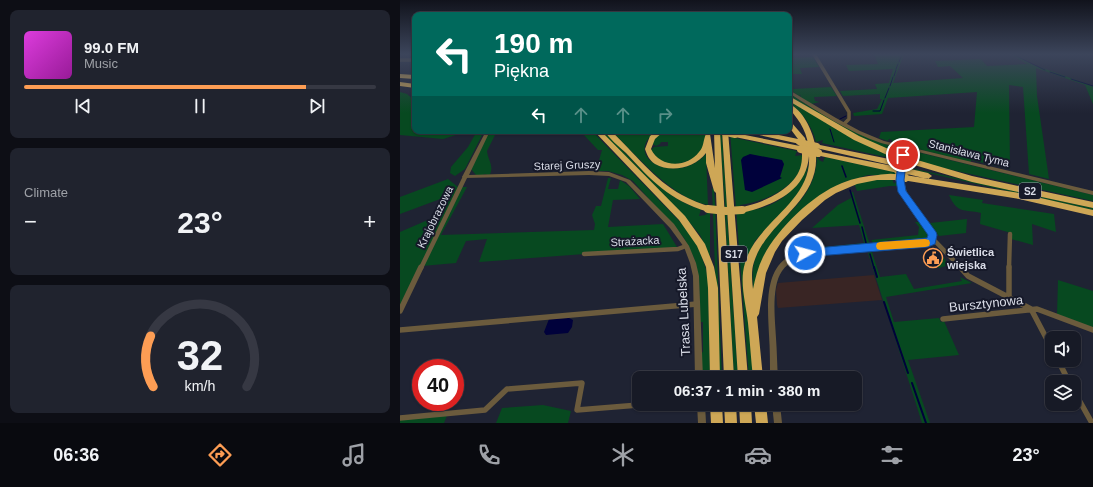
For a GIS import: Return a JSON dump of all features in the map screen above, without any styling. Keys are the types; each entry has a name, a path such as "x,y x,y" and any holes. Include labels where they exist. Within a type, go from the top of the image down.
{"highway":[{"path":"400,76 412,77"},
{"path":"400,83 412,84"},
{"path":"792,100 902,168"},
{"path":"757,371 748,285 749,264 752,255 761,240 796,202 809,180 813,164 813,148 809,134 802,121 792,109"},
{"path":"610,134 674,195 693,205 708,209 726,211 742,210 760,206 792,188 801,175 806,162 806,149 800,135 792,126"},
{"path":"600,134 682,218 701,244 708,262 713,288 715,371"},
{"path":"657,134 652,138 648,149 652,158 661,164 668,166 682,165 698,158 705,149 708,134"},
{"path":"708,134 710,163 713,177 722,201"},
{"name":"S17","path":"719,134 729,371"},
{"name":"S17","path":"719,134 742,371"},
{"name":"S2","path":"730,134 817,149 1093,213"},
{"name":"S2","path":"760,134 800,146"},
{"path":"753,322 761,273 770,252 790,227 827,195 844,185 902,168"},
{"name":"S2","path":"902,168 972,179 1093,205"},
{"path":"716,411 717,423"},
{"path":"730,411 731,423"},
{"path":"745,411 746,423"},
{"path":"761,411 762,423"}],"street":[{"path":"792,94 844,124 849,119 849,112 826,74"},
{"name":"Stanisława Tyma","path":"844,124 876,139 904,148 1093,193"},
{"name":"Krajobrazowa","path":"400,311 486,134"},
{"path":"904,148 900,180 902,192 933,235 933,238 964,274 1031,309 1040,309 1093,330"},
{"name":"Starej Gruszy","path":"465,177 589,173 618,176 637,188 677,232 686,246"},
{"path":"1010,234 1010,298"},
{"path":"774,371 771,296 772,285 781,266 796,256 817,252 928,242 933,238"},
{"name":"Strażacka","path":"584,254 678,249 686,246"},
{"name":"Trasa Lubelska","path":"686,246 695,269 699,371"},
{"path":"400,330 697,304"},
{"path":"1031,309 1045,336"},
{"name":"Bursztynowa","path":"943,319 1031,309"},
{"path":"400,418 485,410 489,408 507,389 582,383 577,410 632,406"},
{"path":"1081,403 1092,423"},
{"path":"701,411 702,423"},
{"path":"777,411 778,423"}],"shaded area":[{"path":"750,154 782,160 784,164 780,177 782,178 752,192 745,190 741,160 743,157"},
{"path":"874,275 882,300 778,308 777,305 776,290 778,283"},
{"path":"569,318 573,320 572,327 568,333 546,335 544,332 549,319"}],"green space":[{"path":"892,74 897,74 893,83 963,78 958,74 1036,74 1037,96 1049,179 1029,174 1023,87 1009,85 1010,169 971,160 971,163 892,142 892,140 889,139 888,141 879,138 881,132 974,127 977,92 888,98 882,114 854,116 853,113 877,109 882,99 880,99 880,94 843,96 840,91 877,89 875,84 889,83"},
{"path":"1053,74 1059,74 1093,86 1093,104 1085,85"},
{"path":"831,87 837,96 814,97 815,101 820,102 811,104 800,97 801,95 799,96 792,91 792,88"},
{"path":"400,92 407,94 412,98 412,134 459,134 443,139 400,135"},
{"path":"792,95 844,126 879,142 896,147 901,151 901,156 898,151 895,150 894,153 865,142 792,99"},
{"path":"792,101 875,149 899,160 822,143 823,140 816,142 812,130 798,110 792,105"},
{"path":"475,134 482,134 465,169 455,176 450,173 451,167 468,147"},
{"path":"488,134 496,134 487,151 491,166 489,176 485,174 481,176 476,175 471,169"},
{"path":"583,134 595,134 686,228 698,247 706,269 708,280 710,371 701,371 700,353 703,352 703,322 700,322 699,279 694,258 684,238 633,181 622,175 608,171 596,171 602,150 598,150"},
{"path":"603,134 607,134 637,165 674,197 701,209 699,216 705,215 710,211 710,258 700,235 685,217"},
{"path":"614,134 653,134 647,141 645,151 649,159 657,165 668,168 681,168 694,163 706,154 708,205 694,201 681,194 644,164"},
{"path":"659,134 706,134 702,150 699,154 688,161 676,164 664,163 659,160 651,150 654,147 668,146 668,142 661,142 656,146 651,143"},
{"path":"730,134 735,134 735,138 797,151 795,156 803,155 802,166 790,183 771,196 740,205 741,212 762,208 778,201 791,191 809,164 804,184 795,198 755,241 746,260 753,371 748,371","holes":["784,164 780,177 745,190"]},
{"path":"720,135 722,135 727,207 725,207"},
{"path":"909,152 921,153 1093,195 1093,201 943,168 911,159 911,156 906,158 906,154"},
{"path":"817,155 819,160 823,162 825,157 895,172 896,175 868,175 842,183 784,229 753,293 754,261 763,243 772,231 802,199 810,187 815,172"},
{"path":"906,168 1093,208 1093,210"},
{"path":"608,178 611,178 608,189 618,189 620,180 629,186 640,199 613,200 608,227 663,224 677,247 479,262 487,239 466,241 456,263 422,266 400,311 400,232 437,216 451,195 400,214 400,197 448,179 458,187 467,187 441,235 594,230 595,224 592,215 596,206 601,206"},
{"path":"892,178 894,184 898,179 899,186 857,191 854,183 863,181"},
{"path":"712,188 714,190 715,203 722,371 719,371"},
{"path":"850,192 853,192 870,245 823,248 864,243 859,225 812,228 838,205 851,198"},
{"path":"949,195 983,200 982,203 1054,214 1056,232 1032,224 1033,245 1011,239 1011,233 980,224 981,213 966,211 958,208"},
{"path":"725,213 727,213 738,371 734,371"},
{"path":"967,219 966,233 939,236 930,223"},
{"path":"915,222 919,222 928,234 927,239 912,241 889,240 875,245 871,240 918,235 919,227"},
{"path":"937,249 949,265 939,268 927,252"},
{"path":"872,252 880,277 906,274 914,289 962,281 960,277 972,283 886,297 894,322 939,318 941,322 944,321 959,355 908,360 930,423 922,423 868,253"},
{"path":"1058,280 1093,291 1093,329 1057,315"},
{"path":"543,405 571,411 568,423 496,423 502,408"},
{"path":"448,413 444,423 400,423 400,419"}],"waterway":[{"path":"1055,74 1065,77"},
{"path":"890,86 893,77"},
{"path":"1071,79 1093,86"},
{"path":"885,98 889,88"},
{"path":"873,111 880,111 884,100"},
{"path":"840,119 846,116"},
{"path":"830,129 834,142"},
{"path":"842,166 846,177"},
{"path":"850,190 860,223"},
{"path":"862,227 866,243"},
{"path":"870,254 874,268"},
{"path":"874,267 877,277"},
{"path":"884,302 908,373"},
{"path":"912,383 926,423"}],"slow traffic":[{"path":"880,246 925,243"}],"place":[{"name":"Świetlica wiejska","path":"933,258"}],"route":[{"path":"805,253 932,241 933,235 902,192 900,180 903,155"}]}
